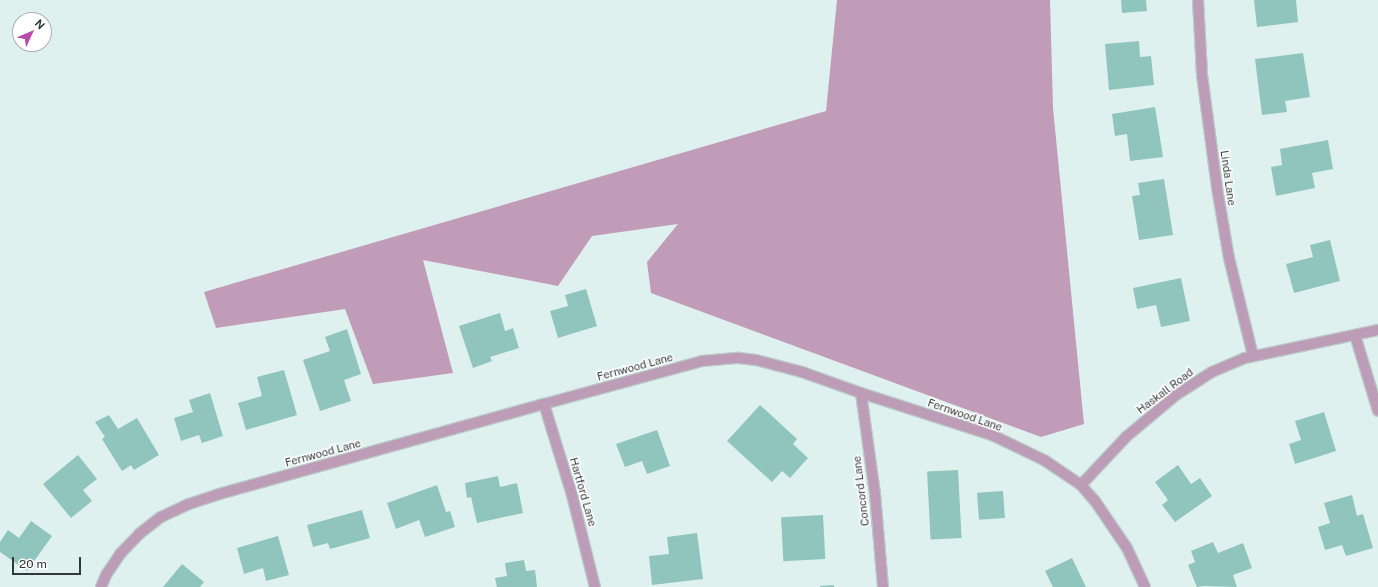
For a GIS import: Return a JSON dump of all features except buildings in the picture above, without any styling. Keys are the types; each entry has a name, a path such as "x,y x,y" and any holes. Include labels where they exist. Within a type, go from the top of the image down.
{"street":[{"name":"Linda Lane","path":"1198,0 1202,75 1216,188 1229,258 1253,356"},
{"name":"Haskall Road","path":"1081,485 1126,437 1176,395 1212,372 1245,358 1378,330"},
{"path":"1355,335 1378,411"},
{"name":"Fernwood Lane","path":"101,587 106,575 120,554 139,534 161,517 189,504 544,404 702,362 740,358 756,360 802,372 861,393 992,435 1044,460 1081,485 1095,501 1127,548 1145,587"},
{"name":"Concord Lane","path":"861,393 874,494 883,587"},
{"name":"Hartford Lane","path":"544,404 572,495 595,587"}],"shaded area":[{"path":"837,0 1050,0 1053,108 1084,424 1041,437 651,293 647,262 678,224 592,236 558,286 423,260 453,373 373,384 345,309 216,328 204,292 826,111"}]}
